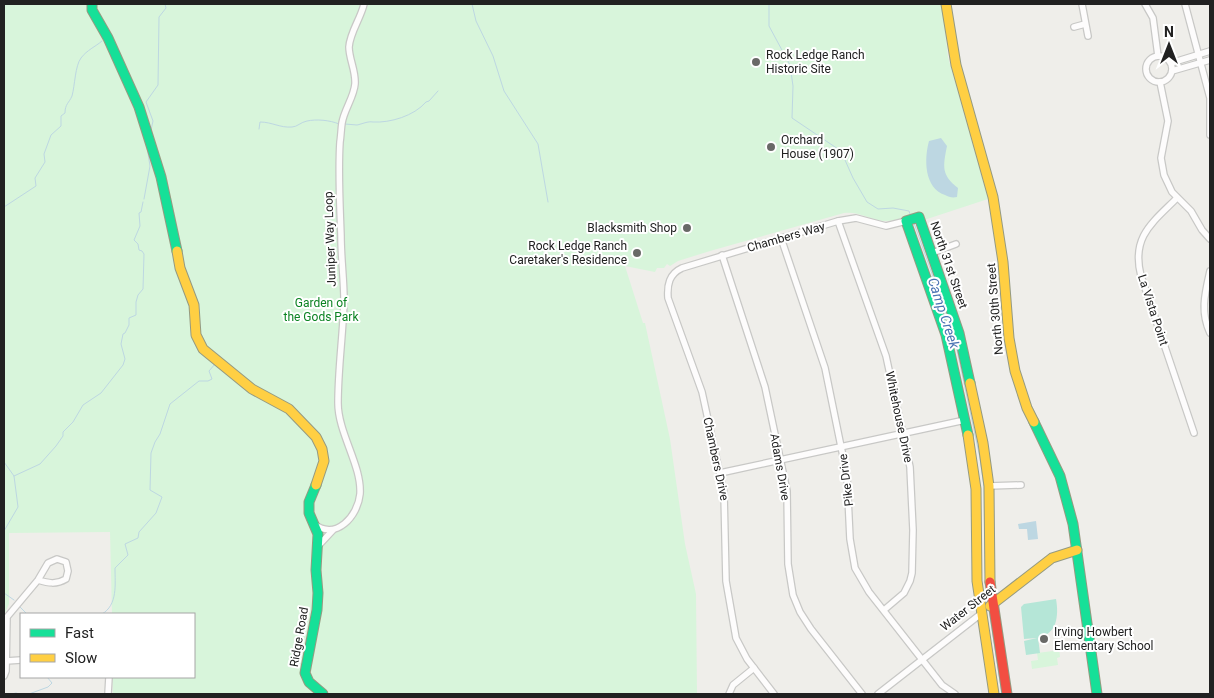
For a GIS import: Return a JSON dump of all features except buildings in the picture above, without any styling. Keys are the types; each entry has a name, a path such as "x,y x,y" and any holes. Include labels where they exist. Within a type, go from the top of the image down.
{"street":[{"path":"92,4 92,10 108,38 139,107 161,177 180,268 194,306 196,335 199,343 203,349 252,389 289,409 316,437 322,449 324,461 309,502 309,513 314,524 320,528 333,530"},
{"name":"Juniper Way Loop","path":"333,530 343,526 358,508 360,494 359,479 345,438 338,406 338,388 344,301 341,237 342,122 355,87 355,73 349,46 364,4"},
{"name":"North 30th Street","path":"946,4 956,65 993,197 1002,255 1009,338 1014,371 1027,408 1060,476 1073,524 1097,694"},
{"path":"1082,4 1088,36"},
{"path":"1145,4 1153,18 1158,56"},
{"path":"1186,4 1210,98 1210,135"},
{"path":"1074,27 1086,24"},
{"path":"1171,62 1210,51"},
{"path":"1158,56 1165,57 1171,62 1172,71 1170,78 1160,82 1153,81 1149,77 1146,69 1149,60 1158,56"},
{"path":"1172,71 1210,60"},
{"path":"1160,82 1168,121 1162,151 1162,165 1168,186 1177,198 1191,211 1202,230 1210,239"},
{"name":"La Vista Point","path":"1177,198 1146,230 1139,244 1138,259 1141,276 1194,433"},
{"name":"North 31st Street","path":"994,694 976,567 975,474 946,335 906,221 919,217 962,346 983,444 989,486 990,565 1007,694"},
{"name":"Chambers Way","path":"666,276 682,268 838,222 856,218 886,226 906,221"},
{"name":"Whitehouse Drive","path":"838,222 886,356 910,467 912,490 912,573 904,593 884,610"},
{"name":"Pike Drive","path":"781,238 823,360 842,446 848,484 850,539 853,561 862,581 884,610 942,685 954,694"},
{"path":"932,253 956,244"},
{"name":"Adams Drive","path":"722,256 742,322 763,379 780,459 787,499 788,564 793,596 800,612 811,629 862,694"},
{"path":"1210,271 1204,297 1203,313 1210,333"},
{"name":"Chambers Drive","path":"666,276 668,298 702,392 720,473 725,500 725,563 728,595 736,638 747,659 774,694"},
{"path":"720,473 965,420"},
{"path":"989,486 1021,485"},
{"name":"Ridge Road","path":"314,524 318,534 316,564 317,610 305,673 309,682 323,694"},
{"path":"318,547 322,540 333,530"},
{"name":"Water Street","path":"878,694 1052,558 1077,550"},
{"path":"4,676 6,671 7,617 38,580 45,567 51,561 57,559 66,562 68,571 66,579 61,582 49,583 38,580"},
{"path":"6,661 20,660"},
{"path":"729,694 733,685 754,668"},
{"path":"108,694 109,678"}],"green space":[{"name":"Garden of the Gods Park","path":"4,4 942,4 948,57 988,199 924,220 919,213 897,220 883,221 854,213 844,213 710,251 678,261 670,266 667,264 664,268 657,268 655,272 625,266 643,323 645,323 670,439 685,544 696,594 697,694 113,694 112,678 195,678 195,613 112,613 110,532 9,533 9,604 4,615"},
{"path":"1056,599 1057,618 1049,633 1038,638 1040,653 1026,655 1024,641 1037,638 1024,639 1021,607 1024,604"},
{"path":"1059,647 1060,657 1057,658 1058,665 1032,669 1031,661 1038,660 1037,653 1053,651 1053,648"}],"water":[{"path":"941,138 947,146 944,165 946,174 958,188 957,197 949,197 938,191 929,180 926,156 929,141"},
{"path":"1036,521 1038,539 1028,540 1027,529 1019,529 1018,524"}],"waterway":[{"path":"151,130 153,121 146,102 158,85 159,17 166,8 165,4"},
{"path":"472,4 476,21 493,56 504,91 538,144 548,202"},
{"name":"Camp Creek","path":"769,4 769,26 790,65 793,86 792,118 841,151 853,178 867,202 878,209 893,208 909,211 910,214"},
{"path":"4,207 36,186 35,178 45,162 44,154 51,135 61,126 61,116 65,113 66,106 72,96 79,61 102,41"},
{"path":"345,124 357,125 401,118 421,107 438,91"},
{"path":"259,129 260,122 288,127 294,127 315,120 339,124"},
{"path":"144,199 150,166 147,147"},
{"path":"14,476 40,464 56,446 63,436 63,432 73,422 83,405 101,393 123,365 125,359 121,344 123,334 129,325 129,318 136,315 136,302 138,295 143,289 144,254 139,250 138,244 134,240 140,226 139,213 141,212 143,202"},
{"name":"Camp Creek","path":"914,223 954,336 980,458 984,487 985,568 988,604"},
{"path":"103,613 111,605 115,594 115,568 128,555 125,544 138,538 139,532 156,513 162,497 150,490 151,453 160,434 170,404 199,381 212,379 209,371 215,364"},
{"path":"4,462 14,476 18,507 4,531"},
{"path":"4,593 14,600"},
{"path":"20,607 26,613"},
{"name":"Camp Creek","path":"989,610 1002,694"},
{"path":"29,694 48,687 52,683 48,678"},
{"path":"12,694 19,694"}],"traffic: fast":[{"path":"92,4 92,10 108,38 139,107 161,177 177,251"},
{"path":"968,435 946,335 906,221 919,217 959,333 970,383"},
{"path":"1034,422 1060,476 1073,524 1097,694"},
{"path":"316,485 309,502 309,513 318,534 316,570 318,593 317,610 305,673 309,682 323,694"}],"traffic: slow":[{"path":"946,4 956,65 993,197 1003,262 1009,338 1015,371 1027,408 1034,422"},
{"path":"177,251 180,268 194,305 196,335 203,349 252,389 289,409 316,437 322,449 324,461 316,485"},
{"path":"970,383 983,443 989,486 990,582"},
{"path":"968,435 976,489 977,581 994,694"},
{"path":"990,606 1052,558 1077,550"}],"traffic: jam":[{"path":"990,582 1007,694"}],"place":[{"name":"Rock Ledge Ranch Historic Site","path":"756,62"},
{"name":"Orchard House (1907)","path":"771,147"},
{"name":"Blacksmith Shop","path":"687,228"},
{"name":"Rock Ledge Ranch Caretaker's Residence","path":"637,253"},
{"name":"Irving Howbert Elementary School","path":"1044,639"}]}
